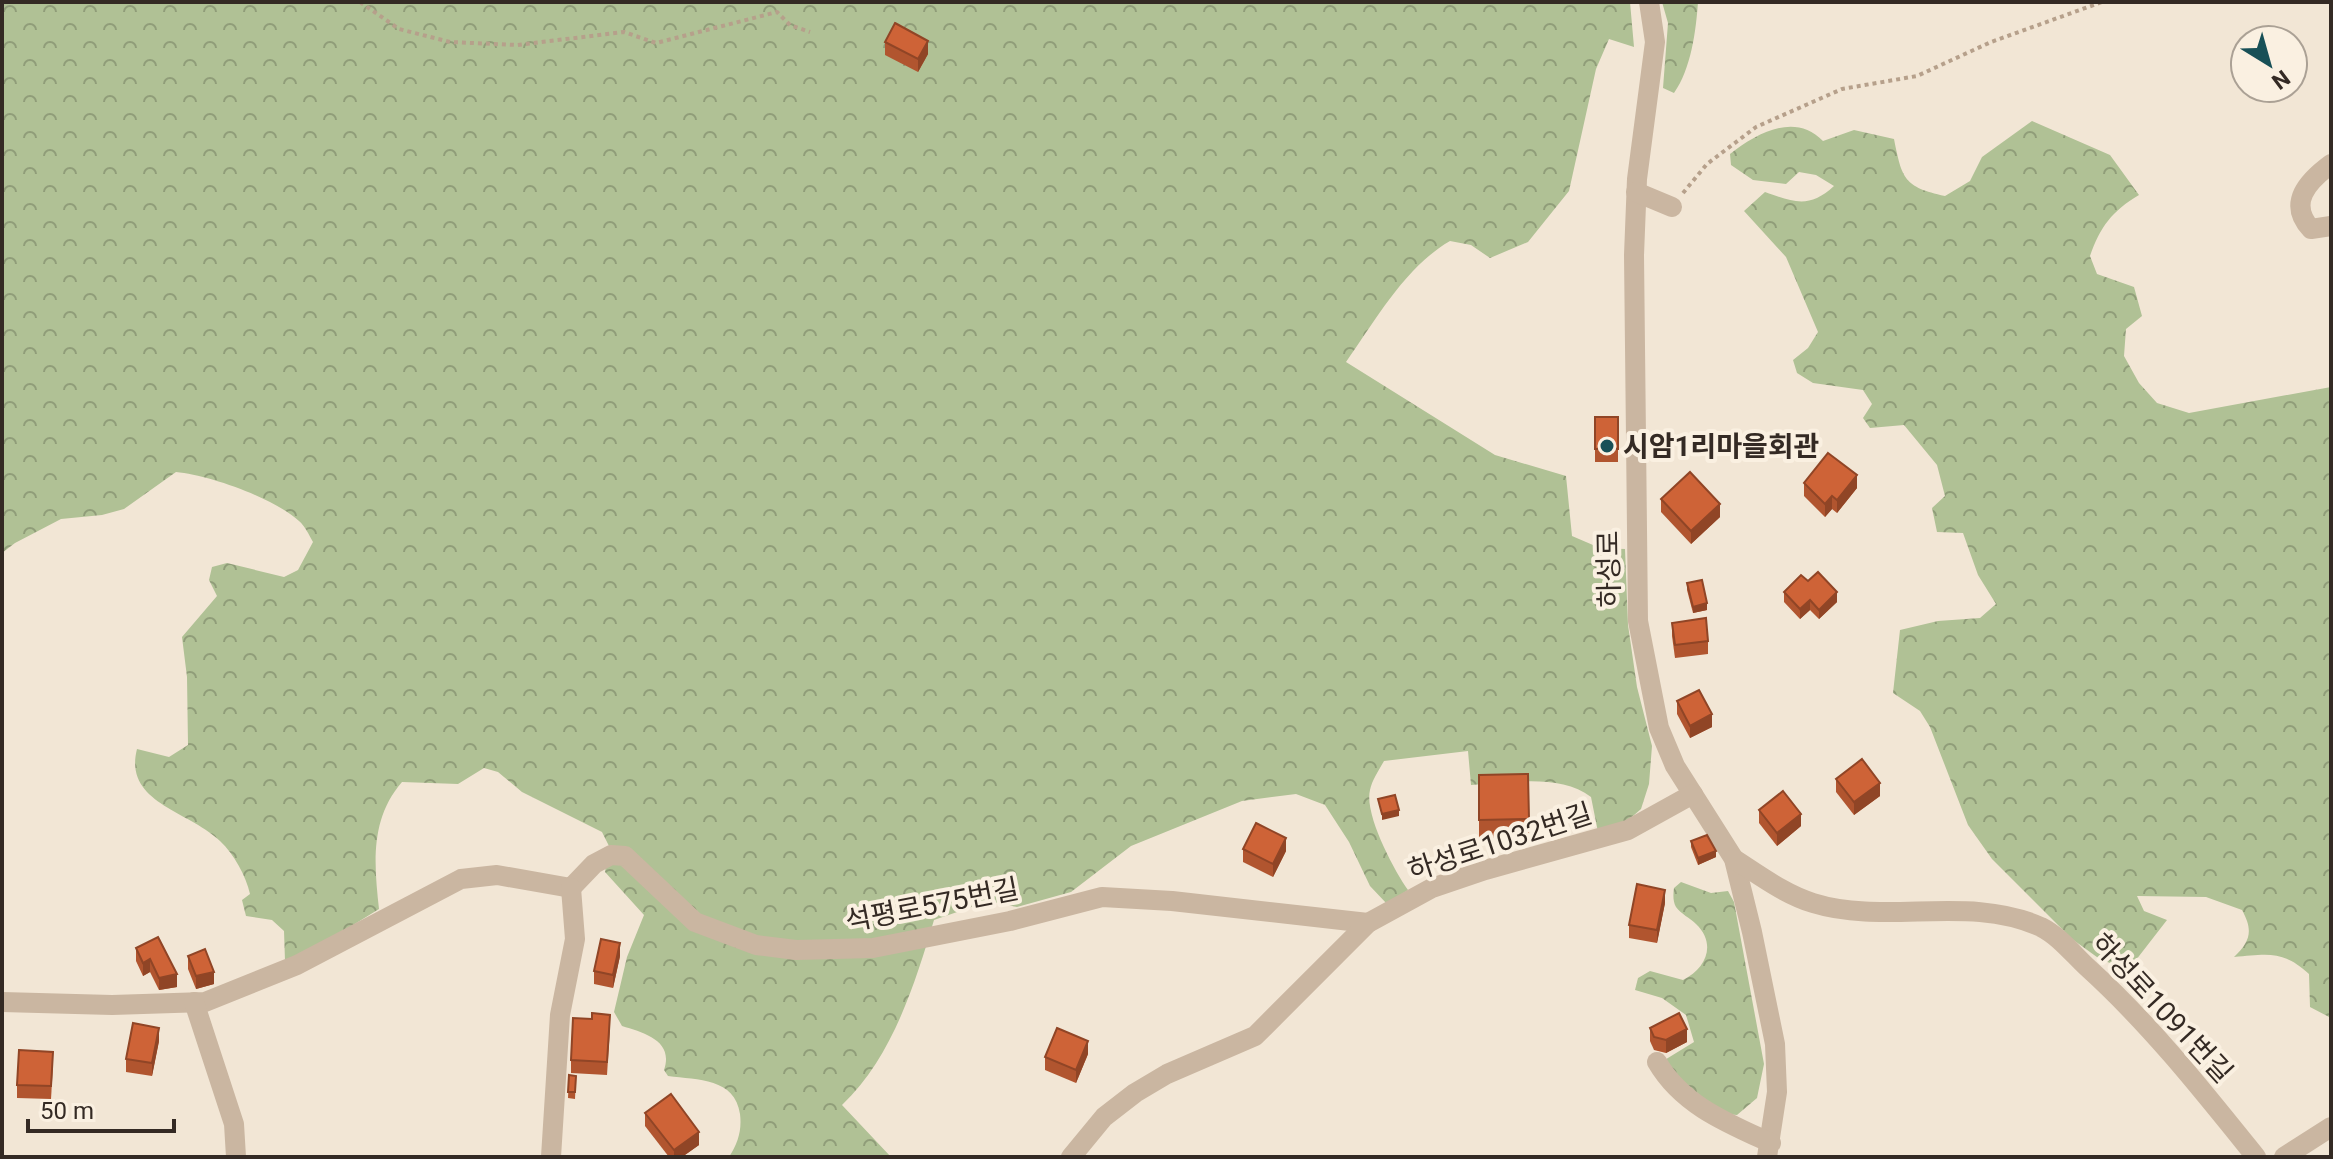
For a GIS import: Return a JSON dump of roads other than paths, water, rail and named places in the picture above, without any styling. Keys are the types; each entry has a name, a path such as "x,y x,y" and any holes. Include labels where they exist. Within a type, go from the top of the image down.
{"street":[{"name":"하성로","path":"1649,2 1655,42 1636,192 1638,621 1659,728 1675,766 1734,859 1775,1044 1777,1092 1769,1150"},
{"path":"2331,164 2302,192 2299,206 2303,220 2311,229 2331,226"},
{"path":"1636,192 1672,207"},
{"name":"하성로1032번길","path":"1071,1157 1104,1117 1135,1093 1167,1074 1255,1036 1368,923 1445,884 1628,830 1693,794"},
{"name":"석평로575번길","path":"571,888 594,864 611,855 625,856 695,922 756,945 796,950 873,948 1010,921 1102,897 1172,901 1368,923"},
{"name":"하성로","path":"1734,859 1776,887 1813,903 1868,911"},
{"path":"2,1002 112,1005 205,1002 297,965 461,879 497,875 571,888 575,939 560,1015 551,1157"},
{"name":"하성로1091번길","path":"1868,911 1932,909 1979,912 2044,928 2132,1009 2256,1157"},
{"path":"194,1002 234,1124 236,1157"},
{"path":"1657,1062 1680,1093 1769,1150"},
{"path":"2284,1157 2331,1127"}],"place":[{"name":"시암1리마을회관","path":"1607,446"}]}
